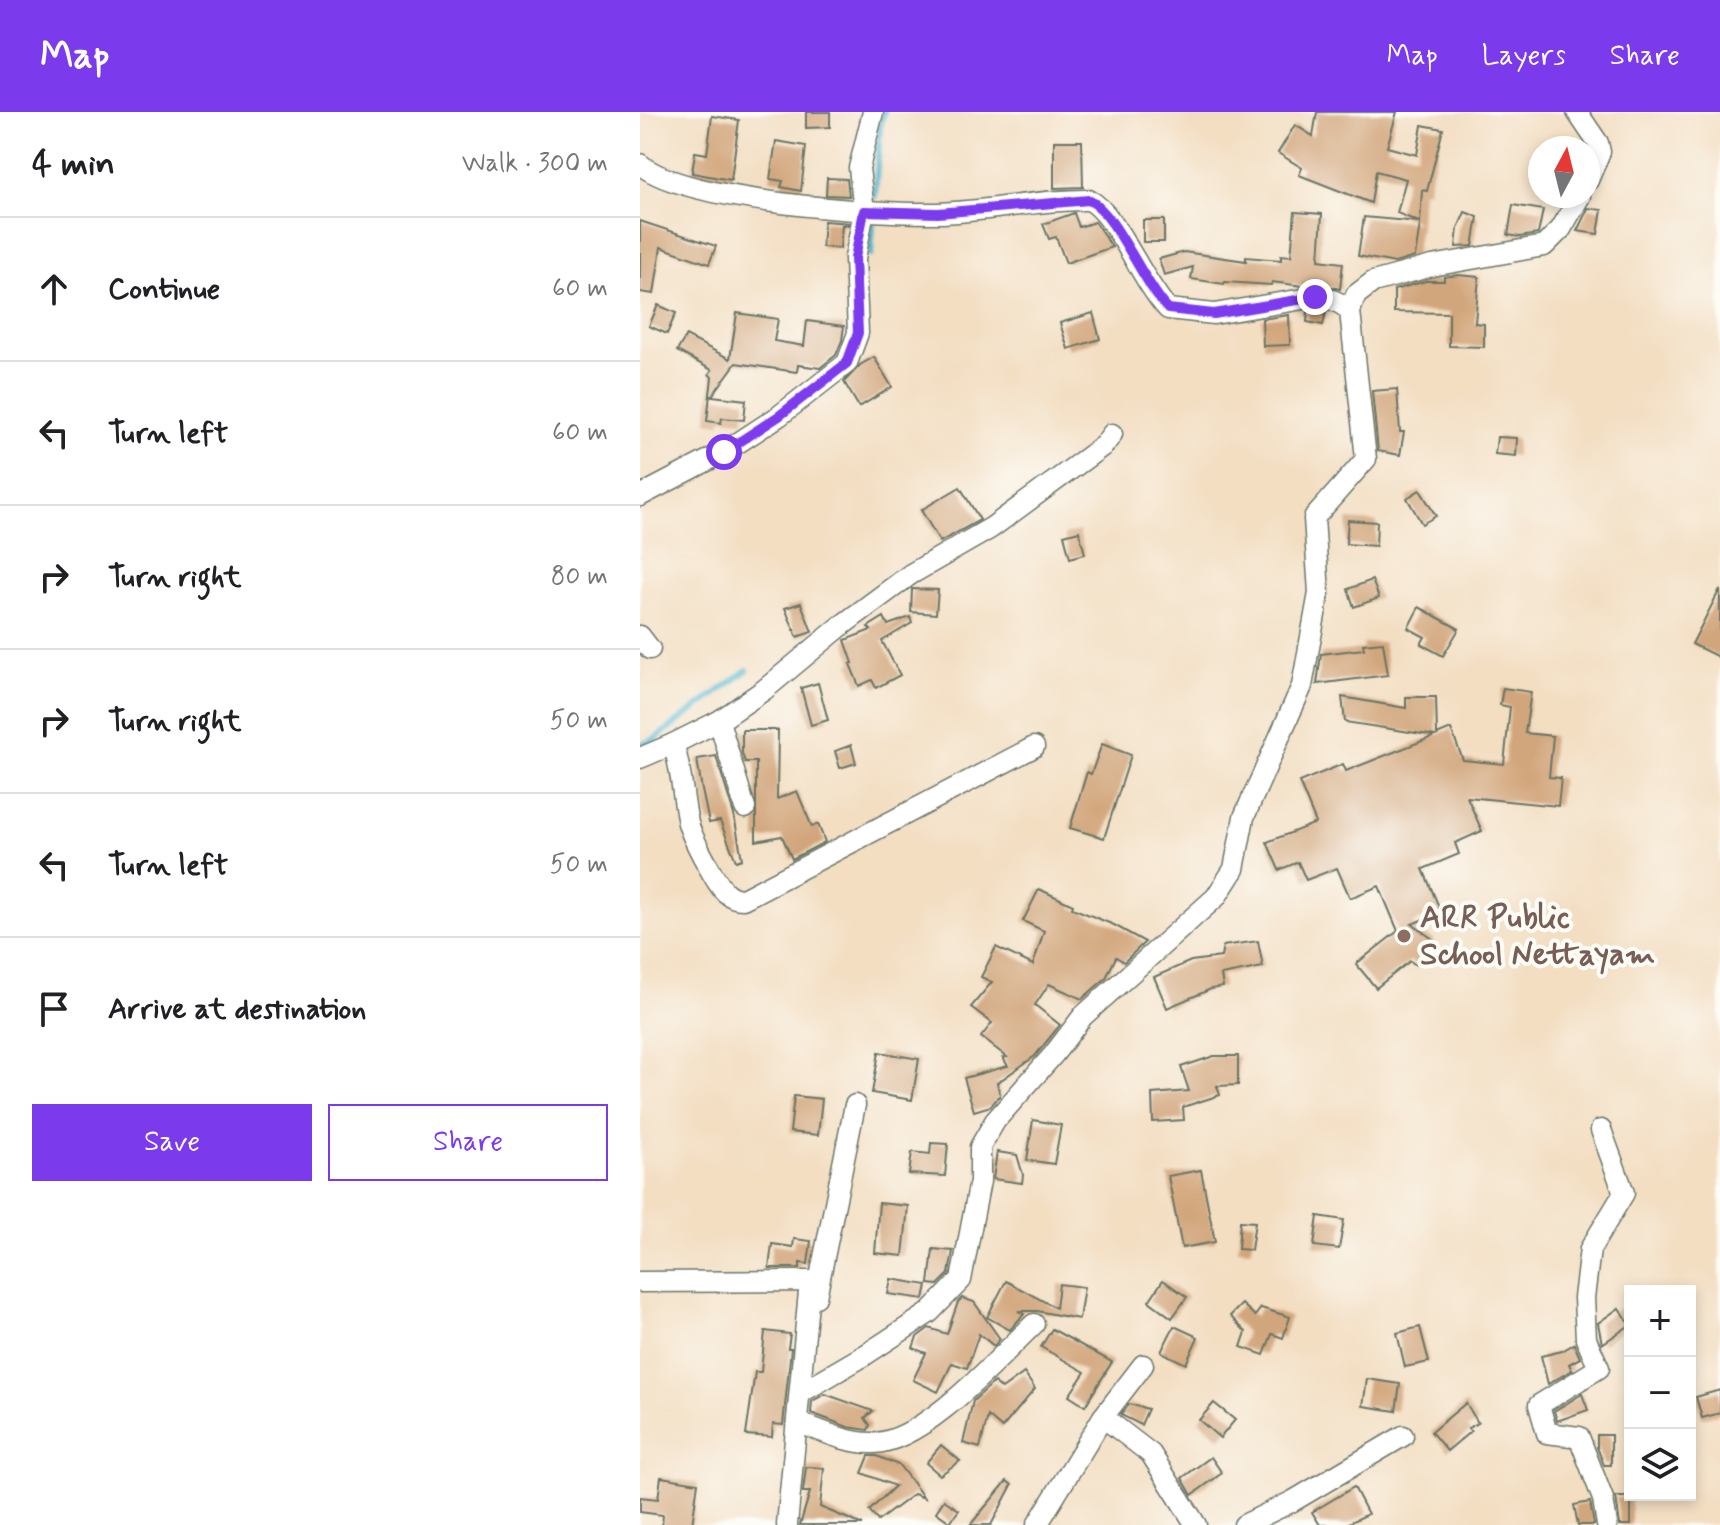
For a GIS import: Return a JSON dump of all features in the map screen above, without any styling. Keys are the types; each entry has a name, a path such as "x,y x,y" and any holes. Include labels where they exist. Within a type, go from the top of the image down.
{"street":[{"path":"640,496 724,452 768,424 847,363 858,333 855,258 864,211 859,168 873,112"},
{"path":"1577,112 1593,136"},
{"path":"640,164 664,180 692,188 748,198 864,211 938,213 1089,200 1104,210 1154,295 1168,309 1214,314 1315,297 1342,303 1350,311"},
{"path":"800,1393 929,1313 961,1280 980,1181 980,1147 995,1121 1083,1016 1216,897 1234,869 1244,817 1302,686 1319,593 1314,518 1366,459 1350,311 1356,295 1373,282 1432,266 1544,246 1561,229 1573,208"},
{"path":"640,758 719,721 764,690 841,626 911,574 991,528 1104,445 1112,434"},
{"path":"719,721 745,808"},
{"path":"673,744 689,826 701,855 724,892 735,899 743,899 1034,747"},
{"path":"803,1360 855,1105"},
{"path":"1601,1130 1624,1193 1590,1249 1584,1298 1586,1339 1599,1368 1539,1405 1547,1433 1579,1437 1603,1499 1607,1525"},
{"path":"640,1282 810,1281 787,1525"},
{"path":"797,1422 848,1440 874,1443 903,1438 953,1402 1034,1324"},
{"path":"1037,1525 1103,1417 1143,1365"},
{"path":"1103,1417 1151,1454 1196,1525"},
{"path":"1244,1525 1293,1501 1403,1436"}],"building":[{"path":"806,112 830,112 830,127 806,128"},
{"path":"1317,112 1397,112 1387,147 1417,155 1422,125 1443,129 1427,191 1422,190 1420,225 1415,257 1395,263 1358,256 1364,217 1419,222 1397,213 1406,179 1376,171 1371,203 1299,175 1302,168 1278,153 1295,125 1313,136"},
{"path":"712,116 739,120 731,180 692,173 695,152 707,154"},
{"path":"776,141 806,146 801,191 781,187 783,181 770,179"},
{"path":"1054,141 1082,141 1083,187 1054,188"},
{"path":"827,178 847,179 849,196 826,195"},
{"path":"1513,205 1543,210 1538,234 1508,235"},
{"path":"1588,208 1602,210 1598,234 1577,231"},
{"path":"1295,212 1322,214 1319,260 1343,263 1340,289 1272,282 1271,285 1224,284 1191,279 1193,267 1164,275 1159,259 1184,252 1246,261 1246,257 1281,260 1281,255 1291,256"},
{"path":"1465,212 1478,217 1473,246 1456,247 1458,228"},
{"path":"1074,213 1079,227 1095,222 1112,247 1066,263 1056,237 1049,239 1043,224"},
{"path":"1143,220 1164,220 1164,242 1143,242"},
{"path":"640,221 716,246 709,264 661,247 654,294 640,292"},
{"path":"824,221 849,223 842,225 840,248 822,247"},
{"path":"1444,277 1479,277 1475,323 1484,324 1484,347 1449,346 1449,313 1394,312 1394,290 1426,281 1444,281"},
{"path":"658,305 676,313 667,334 649,326"},
{"path":"1308,311 1326,312 1323,325 1307,322"},
{"path":"737,313 778,319 774,341 804,346 807,321 844,326 842,340 836,355 820,368 798,365 797,372 736,363 712,396 746,400 744,420 722,418 721,423 707,421 712,377 709,374 712,370 677,351 686,336 730,359"},
{"path":"1093,313 1100,339 1068,349 1060,323"},
{"path":"1289,315 1290,345 1263,346 1262,319"},
{"path":"874,357 892,387 859,407 844,382 860,365"},
{"path":"1397,389 1400,432 1404,432 1400,455 1378,451 1372,391"},
{"path":"1497,437 1517,438 1516,456 1495,454"},
{"path":"960,487 980,520 940,542 921,510"},
{"path":"1420,490 1436,516 1422,524 1407,498"},
{"path":"1348,520 1377,522 1376,546 1346,544"},
{"path":"1079,531 1085,554 1070,558 1064,535"},
{"path":"1372,580 1379,598 1354,607 1348,589"},
{"path":"912,589 938,590 936,614 911,612"},
{"path":"1720,589 1720,658 1692,644"},
{"path":"801,603 812,632 797,637 785,608"},
{"path":"1419,607 1459,629 1443,656 1421,644 1425,637 1408,628"},
{"path":"884,617 888,625 910,617 912,623 882,641 900,675 876,688 872,680 859,686 845,640 871,630 868,627"},
{"path":"1383,642 1388,675 1317,684 1321,654 1364,649 1363,644"},
{"path":"818,683 828,720 811,725 801,688"},
{"path":"1503,688 1531,692 1525,733 1553,736 1549,777 1561,778 1558,806 1467,797 1482,831 1455,843 1459,854 1423,869 1441,912 1412,924 1434,940 1416,965 1410,961 1376,988 1356,964 1398,931 1379,886 1350,898 1337,868 1306,880 1298,862 1279,870 1267,842 1316,823 1299,782 1343,764 1346,771 1435,736 1345,722 1342,697 1406,708 1406,697 1436,697 1437,735 1451,729 1463,760 1504,764 1510,707 1500,705"},
{"path":"742,730 778,730 777,799 797,791 812,827 818,824 825,842 792,859 782,836 756,841 756,762 745,762"},
{"path":"1102,744 1131,755 1104,838 1070,828 1087,772 1091,774"},
{"path":"851,745 856,763 840,768 835,751"},
{"path":"716,756 734,815 742,859 736,861 720,821 709,823 702,790 697,759"},
{"path":"1039,889 1145,942 1124,962 1116,957 1106,978 1082,999 1049,984 1035,1005 1060,1025 1035,1056 997,1083 1000,1095 991,1106 974,1111 964,1078 1008,1066 1003,1058 1007,1057 981,1037 992,1023 971,1007 992,982 981,977 996,947 1033,965 1044,931 1023,921"},
{"path":"1258,941 1263,967 1221,975 1223,987 1167,1008 1154,977 1191,961 1221,957 1223,946"},
{"path":"879,1052 919,1059 912,1100 872,1093"},
{"path":"1214,1056 1238,1056 1238,1085 1217,1086 1220,1095 1183,1107 1184,1120 1153,1122 1152,1094 1189,1091 1181,1067"},
{"path":"794,1096 822,1099 818,1135 790,1132"},
{"path":"1033,1120 1061,1125 1054,1164 1027,1160"},
{"path":"931,1143 948,1144 945,1176 909,1174 912,1152 930,1154"},
{"path":"997,1152 1017,1155 1022,1183 993,1179"},
{"path":"1201,1170 1215,1242 1182,1248 1168,1176"},
{"path":"879,1203 908,1206 903,1256 875,1253"},
{"path":"1318,1216 1344,1220 1339,1249 1314,1246"},
{"path":"1240,1221 1255,1222 1251,1250 1238,1249"},
{"path":"794,1239 811,1241 808,1264 800,1263 800,1268 769,1268 772,1244 793,1247"},
{"path":"933,1249 953,1251 949,1274 938,1285 929,1284"},
{"path":"891,1279 927,1285 924,1299 888,1294"},
{"path":"1163,1280 1187,1297 1172,1318 1149,1301"},
{"path":"1006,1281 1056,1308 1059,1284 1084,1287 1079,1319 1037,1311 1018,1311 1024,1314 1010,1330 987,1317"},
{"path":"962,1298 974,1302 1000,1339 994,1346 979,1334 967,1368 952,1363 938,1392 913,1380 926,1353 913,1348 917,1337 929,1328 947,1334"},
{"path":"1242,1304 1255,1316 1261,1308 1290,1317 1283,1338 1272,1334 1264,1355 1241,1347 1246,1332 1230,1316"},
{"path":"1619,1308 1624,1316 1624,1329 1602,1344 1598,1323"},
{"path":"1174,1326 1198,1337 1186,1364 1161,1352"},
{"path":"1420,1327 1429,1362 1405,1367 1397,1333"},
{"path":"1052,1329 1112,1362 1085,1406 1069,1396 1085,1372 1041,1347"},
{"path":"765,1331 790,1334 788,1348 791,1348 783,1425 773,1424 772,1437 746,1435 755,1372 761,1372"},
{"path":"1574,1344 1580,1358 1569,1364 1572,1370 1548,1384 1541,1356 1562,1351"},
{"path":"1024,1373 1035,1389 1002,1428 988,1416 980,1448 963,1443 973,1401 994,1382 1002,1389"},
{"path":"1367,1379 1400,1384 1396,1411 1363,1406"},
{"path":"1720,1390 1720,1413 1702,1418 1696,1397"},
{"path":"825,1394 873,1411 865,1418 870,1425 868,1430 848,1427 811,1413 812,1401"},
{"path":"1582,1394 1588,1410 1557,1421 1554,1411"},
{"path":"1214,1403 1235,1420 1220,1438 1199,1420"},
{"path":"1466,1403 1478,1423 1468,1428 1471,1431 1447,1451 1431,1432"},
{"path":"1129,1404 1148,1409 1141,1425 1121,1415"},
{"path":"1597,1435 1611,1435 1611,1465 1604,1465 1597,1447"},
{"path":"941,1445 960,1461 940,1475 926,1463"},
{"path":"869,1456 899,1465 924,1498 914,1494 878,1521 869,1511 895,1486 862,1473"},
{"path":"1211,1457 1222,1473 1192,1495 1182,1478"},
{"path":"806,1467 824,1468 820,1507 863,1525 800,1525 810,1492 803,1492"},
{"path":"661,1477 698,1483 692,1525 662,1525 663,1515 640,1512 640,1497 658,1499"},
{"path":"1007,1481 1012,1485 991,1525 970,1525"},
{"path":"1354,1487 1368,1514 1345,1525 1320,1525 1312,1512"},
{"path":"1616,1497 1624,1497 1624,1501 1631,1501 1631,1525 1620,1525"},
{"path":"944,1500 959,1510 950,1522 936,1512"},
{"path":"1590,1502 1594,1525 1578,1525 1574,1505"}],"waterway":[{"path":"875,196 884,112"},
{"path":"871,254 873,225"},
{"path":"640,745 655,739 747,670"}],"place":[{"name":"ARR Public School Nettayam","path":"1404,936"}],"route":[{"path":"724,452 779,416 847,363 858,333 855,258 864,211 938,213 1089,200 1104,210 1154,295 1168,309 1214,314 1315,297"}]}
